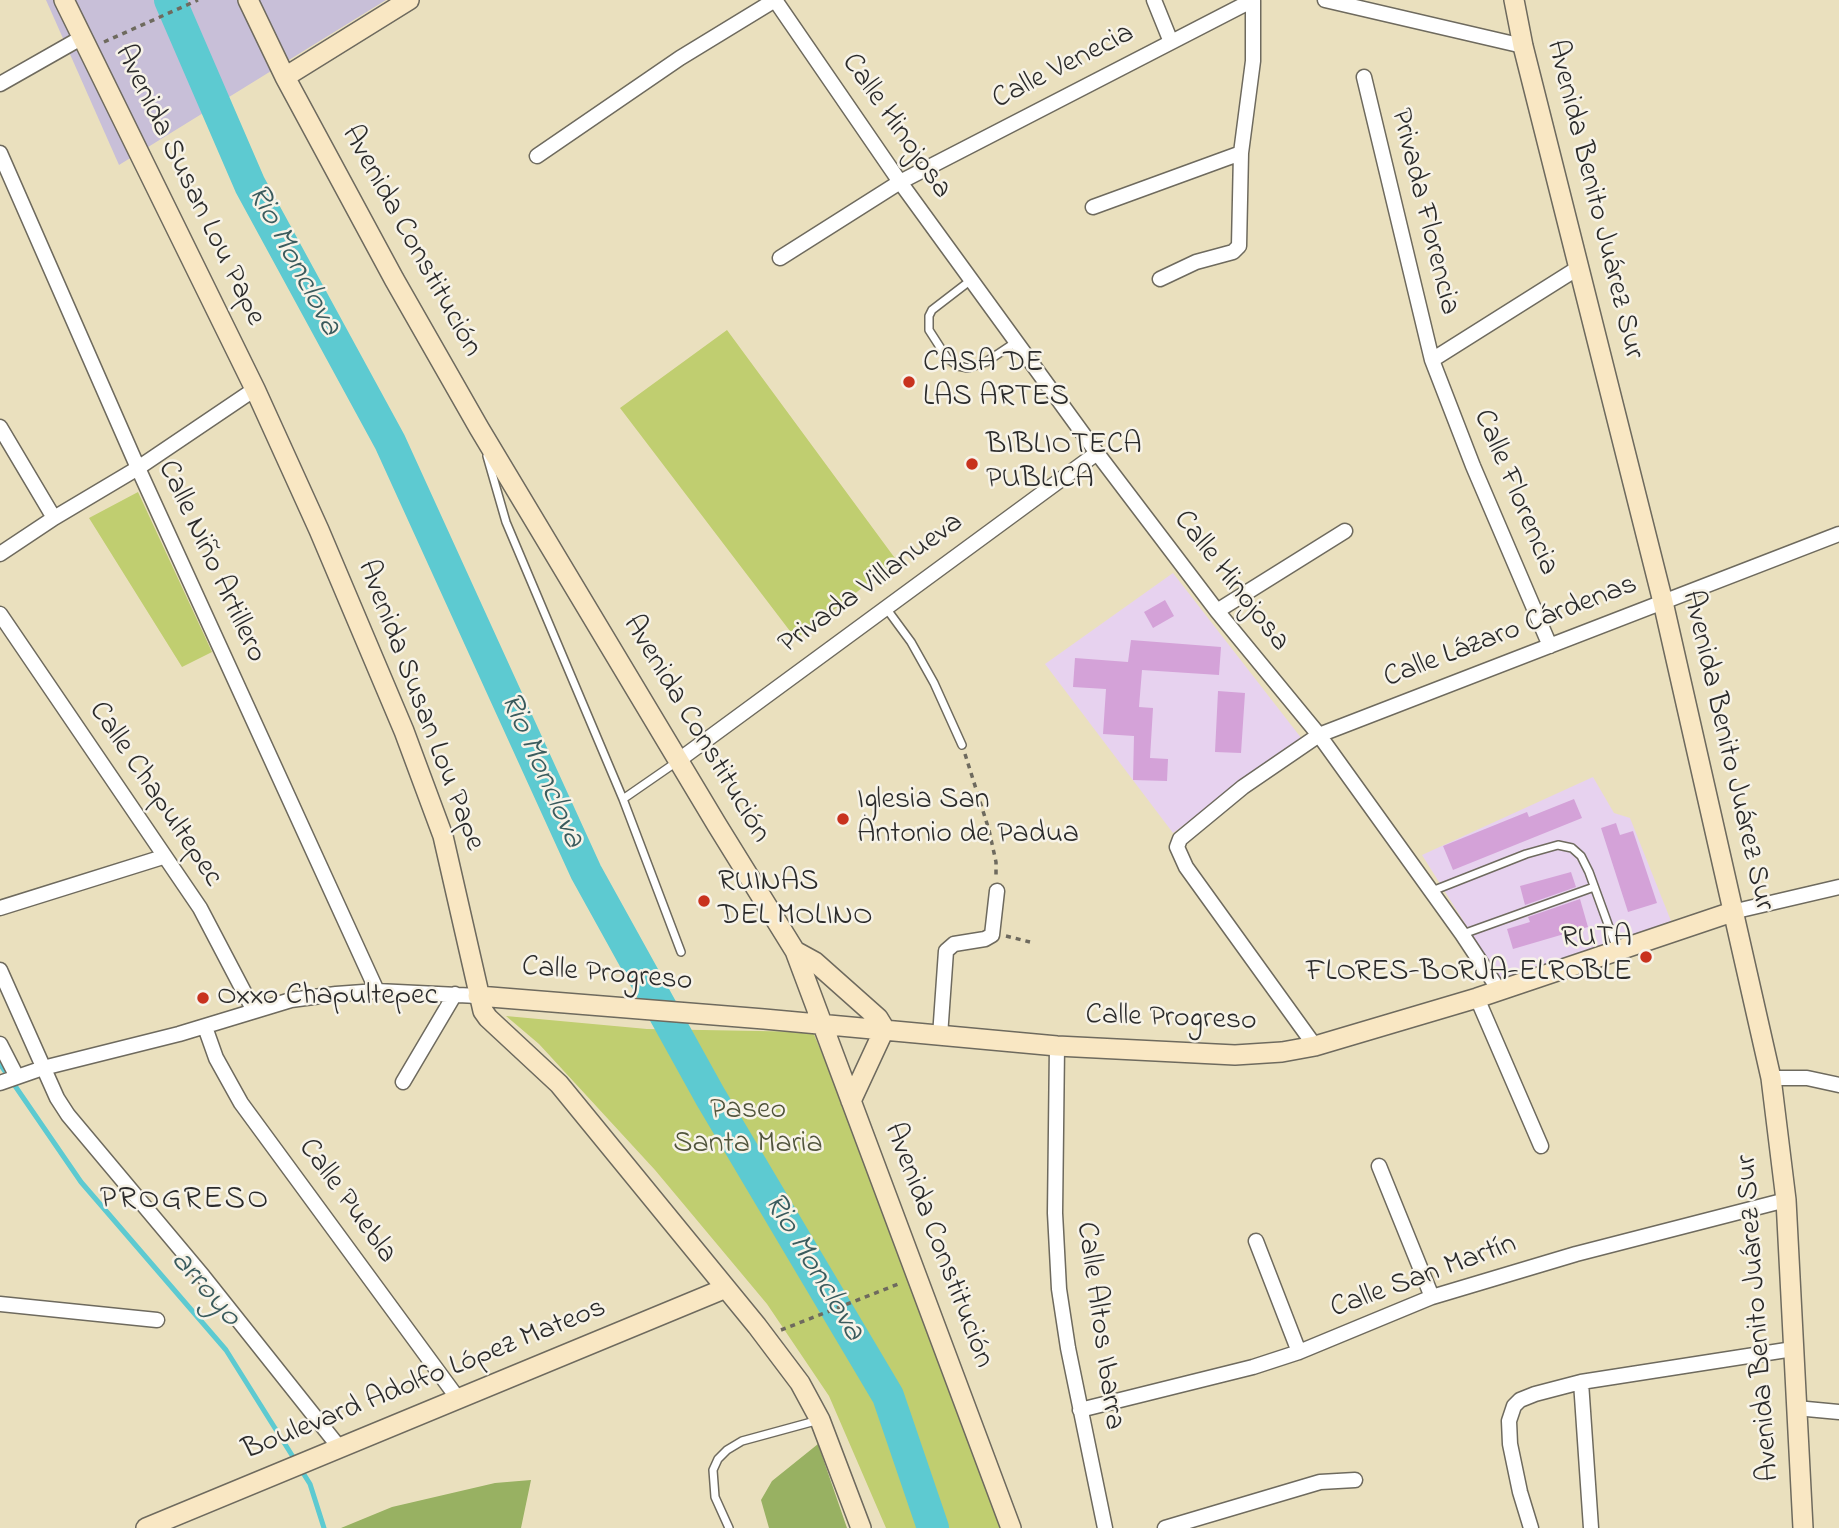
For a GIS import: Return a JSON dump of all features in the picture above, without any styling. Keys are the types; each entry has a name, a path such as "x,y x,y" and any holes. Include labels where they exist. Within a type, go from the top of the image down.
{"street":[{"name":"Avenida Susan Lou Pape","path":"64,0 255,388 399,719 443,836 478,996 488,1018 559,1084 800,1383 820,1420 861,1528"},
{"name":"Avenida Constitución","path":"248,0 285,77 394,279 479,428 794,951 1011,1528"},
{"path":"285,77 409,0"},
{"path":"537,156 680,58 775,0"},
{"name":"Calle Hinojosa","path":"775,0 900,182 1097,453 1217,611 1319,736 1432,891 1499,990"},
{"path":"1154,0 1171,42"},
{"path":"1160,279 1196,262 1233,252 1239,246 1241,153 1252,71 1253,0"},
{"name":"Calle Venecia","path":"780,258 900,182 1253,0"},
{"path":"1326,0 1523,46"},
{"name":"Avenida Benito Juárez Sur","path":"1514,0 1523,46 1663,602 1771,1078 1786,1200 1803,1528"},
{"path":"0,84 81,37"},
{"name":"Privada Florencia","path":"1364,76 1432,360"},
{"name":"Calle Niño Artillero","path":"0,153 138,468 377,991"},
{"path":"1093,207 1241,153"},
{"path":"1432,360 1578,268"},
{"name":"Calle Florencia","path":"1432,360 1473,466 1550,646"},
{"path":"0,554 138,468 255,388"},
{"path":"0,427 54,518"},
{"name":"Privada Villanueva","path":"679,760 1097,453"},
{"path":"1217,611 1345,531"},
{"name":"Calle Lázaro Cárdenas","path":"1315,1046 1186,867 1177,843 1233,795 1319,736 1839,534"},
{"name":"Calle Chapultepec","path":"0,614 200,908 254,1011"},
{"path":"0,908 163,857"},
{"name":"Calle Progreso","path":"478,996 1057,1046 1235,1055 1282,1052 1315,1046 1477,998 1732,912 1839,887"},
{"path":"940,1036 946,951 954,944 985,939 993,933 997,891"},
{"path":"794,951 815,962 878,1018 885,1031 850,1101"},
{"path":"0,970 43,1069 68,1115 203,1276 336,1449"},
{"path":"0,1083 43,1069 205,1027 291,1000 377,991 478,996"},
{"path":"403,1082 455,994"},
{"path":"1477,998 1541,1146"},
{"name":"Calle Puebla","path":"205,1027 216,1058 242,1103 459,1400"},
{"path":"0,1044 17,1077"},
{"name":"Calle Altos Ibarra","path":"1057,1046 1055,1213 1059,1277 1068,1348 1105,1528"},
{"path":"1771,1078 1807,1079 1839,1085"},
{"path":"1379,1166 1432,1297"},
{"name":"Calle San Martín","path":"1080,1410 1201,1381 1299,1352 1432,1297 1576,1254 1786,1200"},
{"path":"1256,1241 1299,1352"},
{"name":"Boulevard Adolfo López Mateos","path":"146,1528 726,1289"},
{"path":"0,1304 157,1320"},
{"path":"1531,1528 1510,1444 1509,1421 1514,1406 1528,1396 1581,1382 1793,1349"},
{"path":"1581,1382 1591,1528"},
{"path":"1796,1408 1839,1412"},
{"path":"1165,1528 1320,1482 1355,1480"}],"lane":[{"path":"971,280 932,310 929,316 929,330 947,358 958,366 968,368 986,362 1016,342"},
{"path":"479,428 506,523 623,799 681,953"},
{"path":"886,608 911,642 934,683 962,745"},
{"path":"623,799 679,760"},
{"path":"1432,891 1526,854 1558,845 1572,848 1581,856 1618,950"},
{"path":"1462,934 1594,887"},
{"path":"729,1528 715,1497 713,1470 718,1459 742,1441 820,1420"}],"path":[{"path":"103,42 198,0"},
{"path":"962,745 989,830 996,862 997,891"},
{"path":"993,933 1030,942"},
{"path":"765,1337 916,1277"}],"shaded area":[{"path":"46,0 386,0 119,165"},
{"path":"1173,573 1302,739 1173,833 1045,664"},
{"path":"1593,777 1614,813 1630,818 1671,921 1501,981 1422,855"}],"green space":[{"path":"727,330 897,561 796,639 620,408"},
{"path":"138,492 212,652 182,667 89,518"},
{"name":"Paseo Santa Maria","path":"506,1016 647,1029 813,1032 864,1153 1004,1528 886,1528 829,1396 767,1304 655,1170 539,1044"},
{"path":"818,1444 847,1528 769,1528 761,1500 772,1481"},
{"path":"531,1480 521,1528 341,1528 392,1507 495,1483"}],"building":[{"path":"1165,600 1174,616 1153,628 1144,612"},
{"path":"1131,640 1221,647 1219,675 1142,670 1139,707 1153,708 1150,758 1168,759 1167,781 1133,780 1134,736 1103,734 1106,689 1073,687 1075,658 1128,662"},
{"path":"1218,691 1245,693 1241,753 1215,752"},
{"path":"1574,799 1582,818 1453,870 1443,846 1527,812 1529,817"},
{"path":"1616,823 1620,835 1633,831 1657,903 1628,912 1601,828"},
{"path":"1571,872 1576,887 1525,905 1520,886"},
{"path":"1580,899 1588,927 1513,949 1507,929 1530,922 1528,917"}],"waterway":[{"name":"Rio Monclova","path":"170,0 250,185 390,442 586,872 710,1096 888,1396 933,1528"},
{"name":"arroyo","path":"0,1064 81,1182 226,1350 310,1484 324,1528"}],"place":[{"name":"CASA DE LAS ARTES","path":"909,382"},
{"name":"BIBLIOTECA PUBLICA","path":"972,464"},
{"name":"Iglesia San Antonio de Padua","path":"843,819"},
{"name":"RUINAS DEL MOLINO","path":"704,901"},
{"name":"RUTA FLORES-BORJA-ELROBLE","path":"1646,957"},
{"name":"Oxxo Chapultepec","path":"203,998"}],"district":[{"name":"PROGRESO","path":"185,1202"}]}
